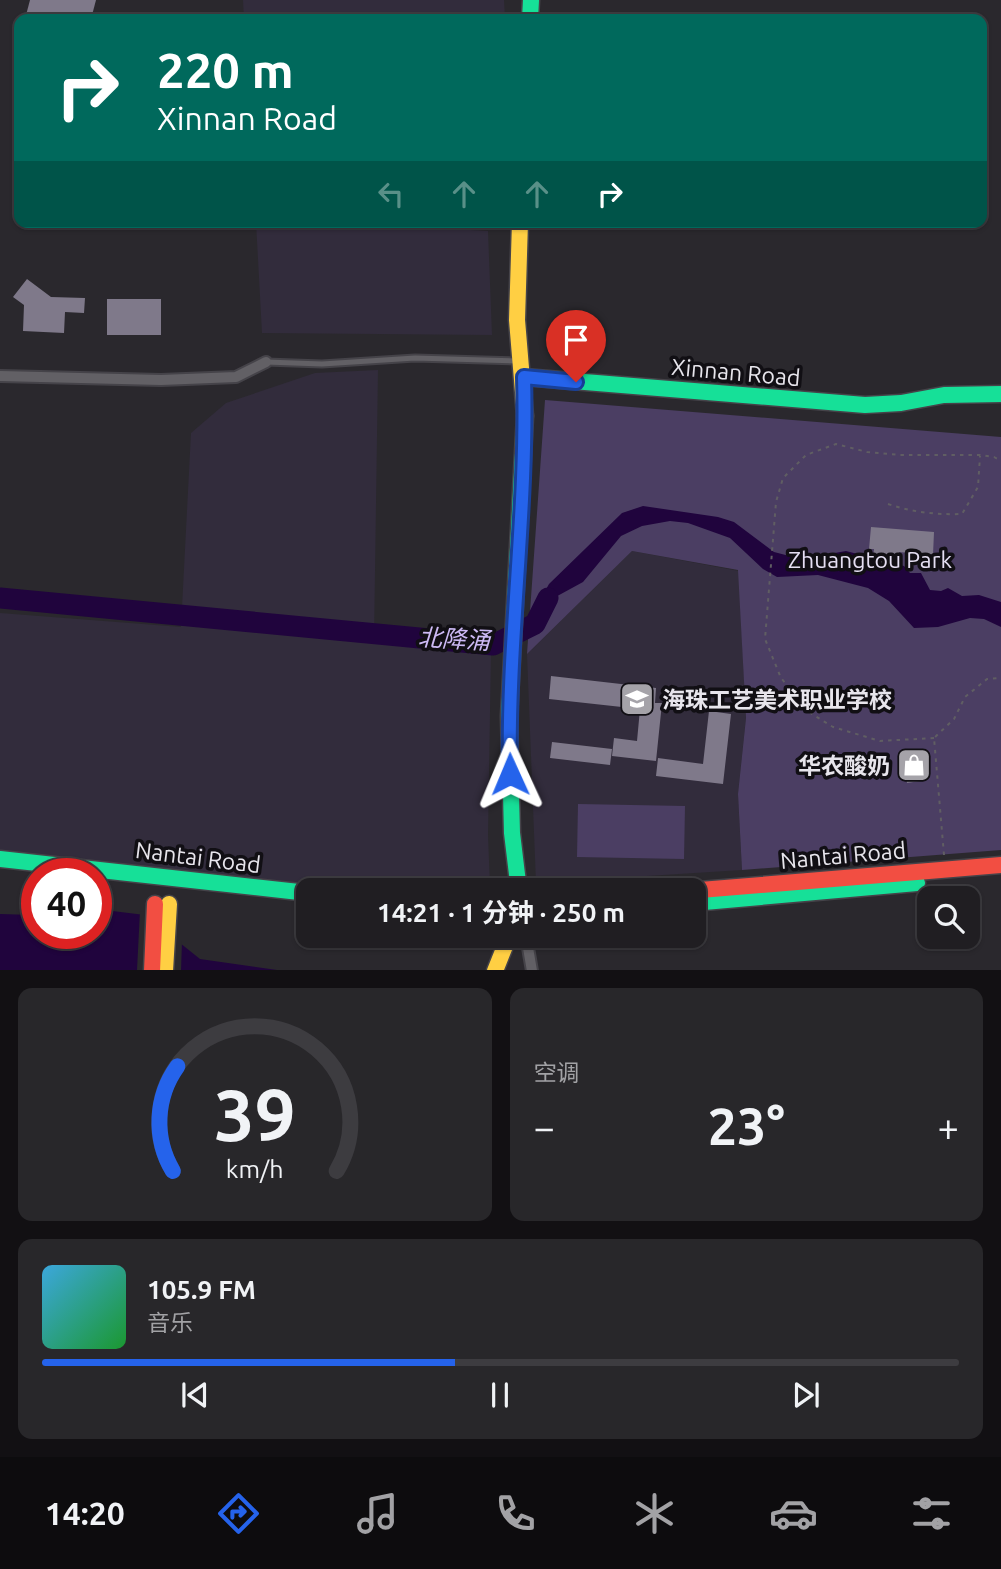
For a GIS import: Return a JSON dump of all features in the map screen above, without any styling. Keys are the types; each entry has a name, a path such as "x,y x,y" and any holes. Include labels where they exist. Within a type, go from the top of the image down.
{"street":[{"path":"517,878 512,834 510,737 524,455 517,305 520,228"},
{"path":"0,376 161,380 236,377 267,362"},
{"name":"Xinnan Road","path":"522,369 865,405 901,403 944,395 1001,394"},
{"name":"Xinnan Road","path":"944,395 1001,404"},
{"name":"Nantai Road","path":"0,859 296,892"},
{"name":"Nantai Road","path":"706,890 1001,865"},
{"name":"Nantai Road","path":"706,901 1001,876"},
{"path":"152,970 162,904 165,970"},
{"path":"495,970 504,948"},
{"path":"528,948 532,970"}],"lane":[{"path":"267,362 323,363 415,358 522,369"}],"path":[{"path":"1001,461 981,455 900,455 867,452 836,443 806,455 783,478 776,502 765,639 781,678 812,714 834,727 880,741 934,738 954,719 965,696 987,679 1001,678"},
{"path":"888,504 910,511 961,514 978,487 981,455"},
{"path":"934,738 944,870"}],"shaded area":[{"path":"243,0 504,0 505,14 244,14"},
{"path":"256,228 438,228 488,231 492,335 262,333"},
{"path":"378,370 374,639 491,651 490,878 296,878 296,884 112,864 112,858 52,858 0,853 0,613 181,627 191,433 226,403 315,373"},
{"path":"643,506 718,517 734,522 774,552 801,559 846,551 904,566 910,573 921,573 930,590 941,591 948,588 962,596 979,595 1001,602 1001,627 984,619 970,618 938,627 914,628 889,601 868,588 818,575 777,577 763,569 730,538 688,523 670,521 642,526 621,536 583,582 550,600 535,624 539,602 549,584 622,513"},
{"name":"海珠工艺美术职业学校","path":"632,551 739,571 746,718 738,794 742,870 615,878 536,878 527,654"},
{"path":"112,911 145,915 200,959 277,970 0,970 0,914 21,915 21,949 112,949"}],"green space":[{"name":"Zhuangtou Park","path":"545,400 1001,437 1001,850 742,870 738,794 746,718 738,570 632,551 527,654"},
{"path":"578,804 685,806 684,859 577,857"}],"pier":[{"path":"140,911 147,912 182,941 181,970 137,970"}],"building":[{"path":"30,0 96,0 92,14 26,14"},
{"path":"27,279 51,297 85,298 84,313 65,312 64,333 23,331 24,305 13,297"},
{"path":"107,299 161,299 161,335 107,335"},
{"path":"871,527 934,532 933,555 899,552 899,564 873,562 874,549 869,549"},
{"path":"551,676 656,688 655,703 662,703 656,761 612,756 614,738 637,741 640,709 549,699"},
{"path":"709,711 731,714 723,784 656,776 658,758 703,764"},
{"path":"552,742 612,749 610,765 550,758"},
{"path":"918,759 920,781 907,783 905,760"}],"waterway":[{"name":"北降涌","path":"0,598 493,645 535,624 548,598"}],"traffic: fast":[{"path":"530,14 531,0"},
{"path":"524,377 865,405 901,403 944,395 1001,394"},
{"path":"517,878 512,833 509,716 525,416"},
{"path":"0,859 296,892"},
{"path":"706,902 917,883"}],"traffic: slow":[{"path":"520,228 517,320 525,416"},
{"path":"165,970 169,904"},
{"path":"495,970 504,948"}],"traffic: jam":[{"path":"706,890 1001,865"},
{"path":"152,970 155,904"}],"place":[{"name":"海珠工艺美术职业学校","path":"637,699"},
{"name":"华农酸奶","path":"914,765"}],"route":[{"path":"510,774 514,621 525,425 524,377 576,382"}]}
